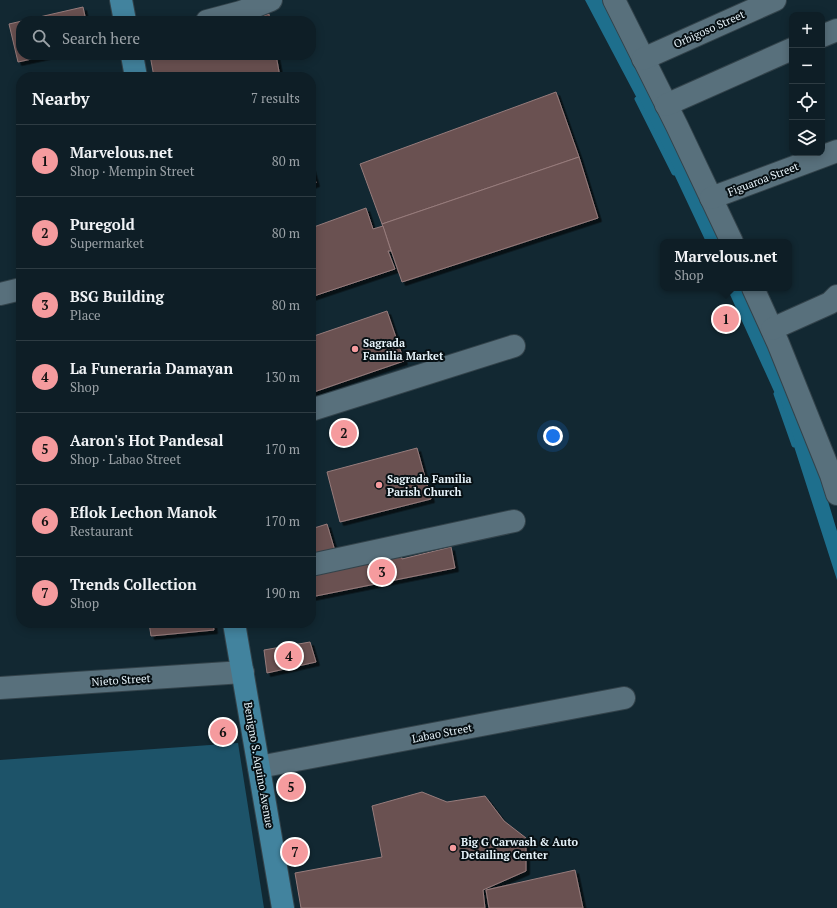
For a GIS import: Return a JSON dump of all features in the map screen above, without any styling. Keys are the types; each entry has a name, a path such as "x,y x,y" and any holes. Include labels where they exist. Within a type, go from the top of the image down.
{"main road":[{"path":"121,0 124,16"},
{"path":"133,60 135,72"},
{"name":"Benigno S. Aquino Avenue","path":"235,628 283,908"}],"street":[{"path":"226,16 241,12 271,0"},
{"path":"614,0 731,239"},
{"name":"Orbigoso Street","path":"643,59 775,0"},
{"path":"825,35 837,30"},
{"path":"666,105 789,50"},
{"name":"Figuaroa Street","path":"711,198 837,151"},
{"path":"0,294 16,291"},
{"path":"754,291 772,329 837,494"},
{"path":"772,329 830,303 837,296"},
{"path":"316,408 514,346"},
{"path":"316,564 514,521"},
{"name":"Nieto Street","path":"0,688 243,672"},
{"name":"Labao Street","path":"259,767 624,698"}],"shaded area":[{"path":"585,0 605,0 636,61 719,239 705,239 650,123"},
{"path":"728,291 743,291 793,398 837,531 837,580 782,409"},
{"path":"238,743 264,908 0,908 0,760"}],"building":[{"path":"83,7 85,16 44,16"},
{"path":"16,22 16,54 9,24"},
{"path":"151,60 277,60 279,72 153,72"},
{"path":"556,92 579,157 382,224 360,164"},
{"path":"579,157 598,218 402,282 382,224"},
{"path":"366,208 373,229 383,226 391,251 388,251 395,269 316,295 316,226"},
{"name":"Sagrada Familia Market","path":"387,311 404,361 316,391 316,335"},
{"name":"Sagrada Familia Parish Church","path":"417,448 431,499 340,522 327,472"},
{"path":"327,524 335,551 316,557 316,527"},
{"path":"451,547 455,568 316,596 316,575 401,555 402,559"},
{"path":"150,628 214,628 214,630 151,636"},
{"path":"310,642 316,662 267,673 264,650"},
{"name":"Big G Carwash & Auto Detailing Center","path":"422,792 447,802 485,796 504,821 526,838 526,871 483,890 485,908 301,908 295,873 382,857 372,806"},
{"path":"575,870 583,908 489,908 486,890"}],"waterway":[{"path":"637,99 674,173"},
{"path":"776,394 794,445"}],"place":[{"name":"Marvelous.net","path":"726,319"},
{"name":"Sagrada Familia Market","path":"355,349"},
{"name":"Puregold","path":"344,433"},
{"name":"Sagrada Familia Parish Church","path":"379,485"},
{"name":"BSG Building","path":"382,572"},
{"name":"La Funeraria Damayan","path":"289,656"},
{"name":"Eflok Lechon Manok","path":"223,732"},
{"name":"Aaron's Hot Pandesal","path":"291,787"},
{"name":"Big G Carwash & Auto Detailing Center","path":"453,848"},
{"name":"Trends Collection","path":"295,852"}]}
